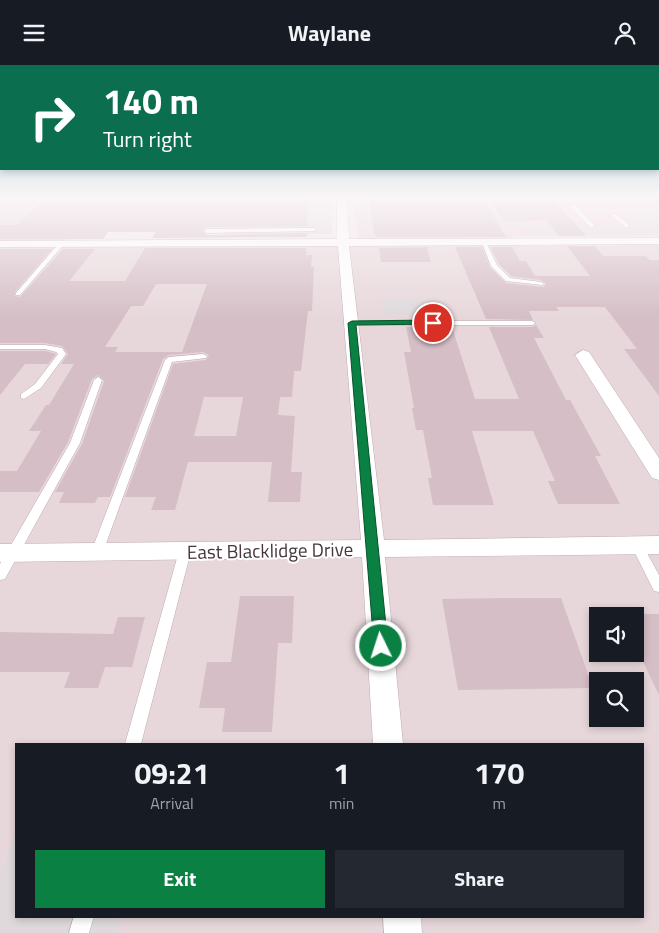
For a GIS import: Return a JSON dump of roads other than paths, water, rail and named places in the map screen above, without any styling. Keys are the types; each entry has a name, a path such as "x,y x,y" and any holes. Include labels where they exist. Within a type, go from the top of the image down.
{"street":[{"path":"343,241 373,549 388,743"},
{"path":"0,244 659,241"},
{"path":"583,355 659,473"},
{"name":"East Blacklidge Drive","path":"6,553 648,545"},
{"path":"402,918 403,933"}],"lane":[{"path":"483,241 494,266 508,280 540,284"},
{"path":"18,294 62,243"},
{"path":"352,323 532,323"},
{"path":"0,347 45,347 59,350 62,354 38,387 24,396"},
{"path":"97,552 169,359 202,356"},
{"path":"0,575 6,553 75,443 98,381"},
{"path":"648,545 659,587"},
{"path":"133,743 185,551"},
{"path":"79,933 83,918"}]}
